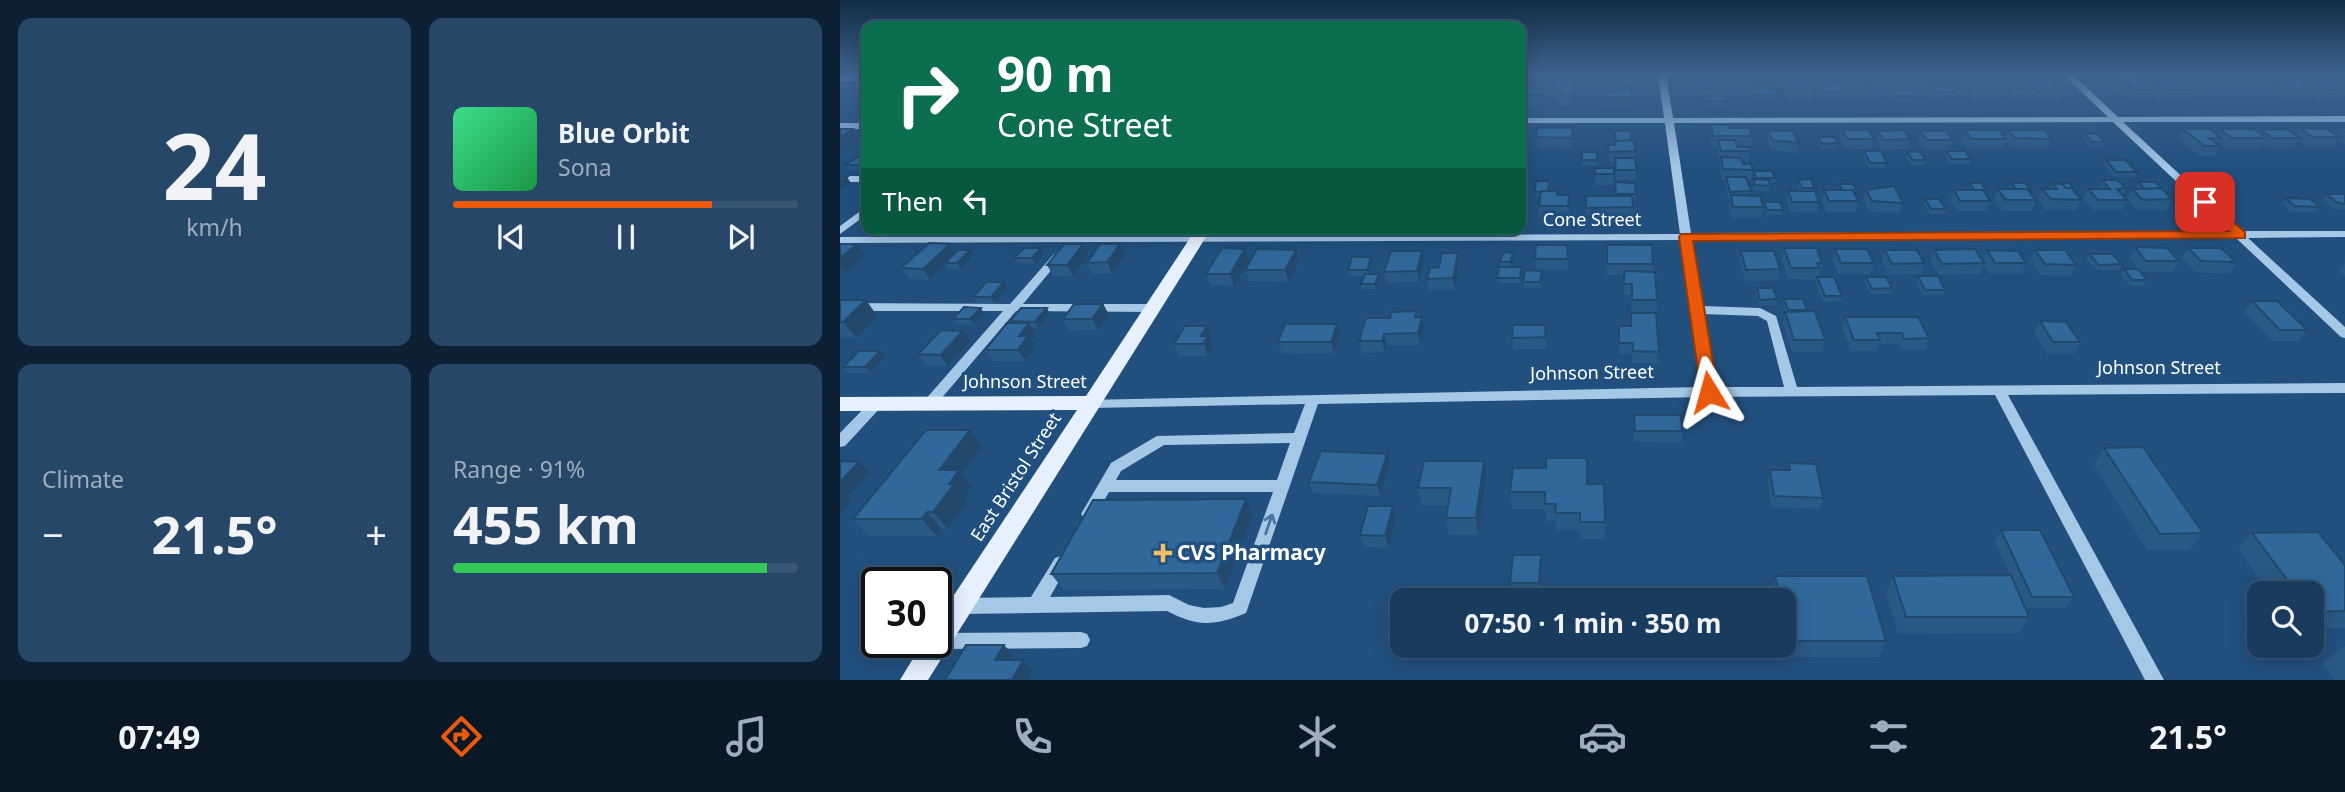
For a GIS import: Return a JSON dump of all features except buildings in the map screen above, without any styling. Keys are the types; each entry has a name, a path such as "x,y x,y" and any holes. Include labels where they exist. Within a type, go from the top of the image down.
{"main road":[{"name":"East Bristol Street","path":"952,620 1199,235"},
{"name":"Johnson Street","path":"840,404 1091,403"},
{"name":"East Bristol Street","path":"913,680 927,658"}],"street":[{"path":"1667,106 1709,392"},
{"path":"2101,106 2345,334"},
{"path":"1526,121 2345,118"},
{"path":"840,126 861,126"},
{"path":"840,179 861,179"},
{"path":"840,231 861,215"},
{"name":"Cone Street","path":"1362,235 1686,237 2345,234"},
{"path":"929,404 1076,235"},
{"path":"1110,240 1114,235"},
{"name":"Cone Street","path":"840,240 1110,240 1185,235"},
{"path":"840,307 1153,308"},
{"path":"1697,310 1760,312 1772,319 1792,391"},
{"name":"Johnson Street","path":"1091,403 1792,391 2345,388"},
{"path":"1999,390 2155,680"},
{"path":"961,606 1169,603 1190,615 1222,616 1240,608 1313,399"},
{"path":"840,443 876,404"},
{"path":"1036,605 1116,467 1162,440 1299,438"},
{"path":"1105,486 1282,486"},
{"path":"952,641 1081,640"}],"place":[{"name":"CVS Pharmacy","path":"1163,553"}],"route":[{"path":"1709,392 1686,237 2241,235 2205,202"}]}
